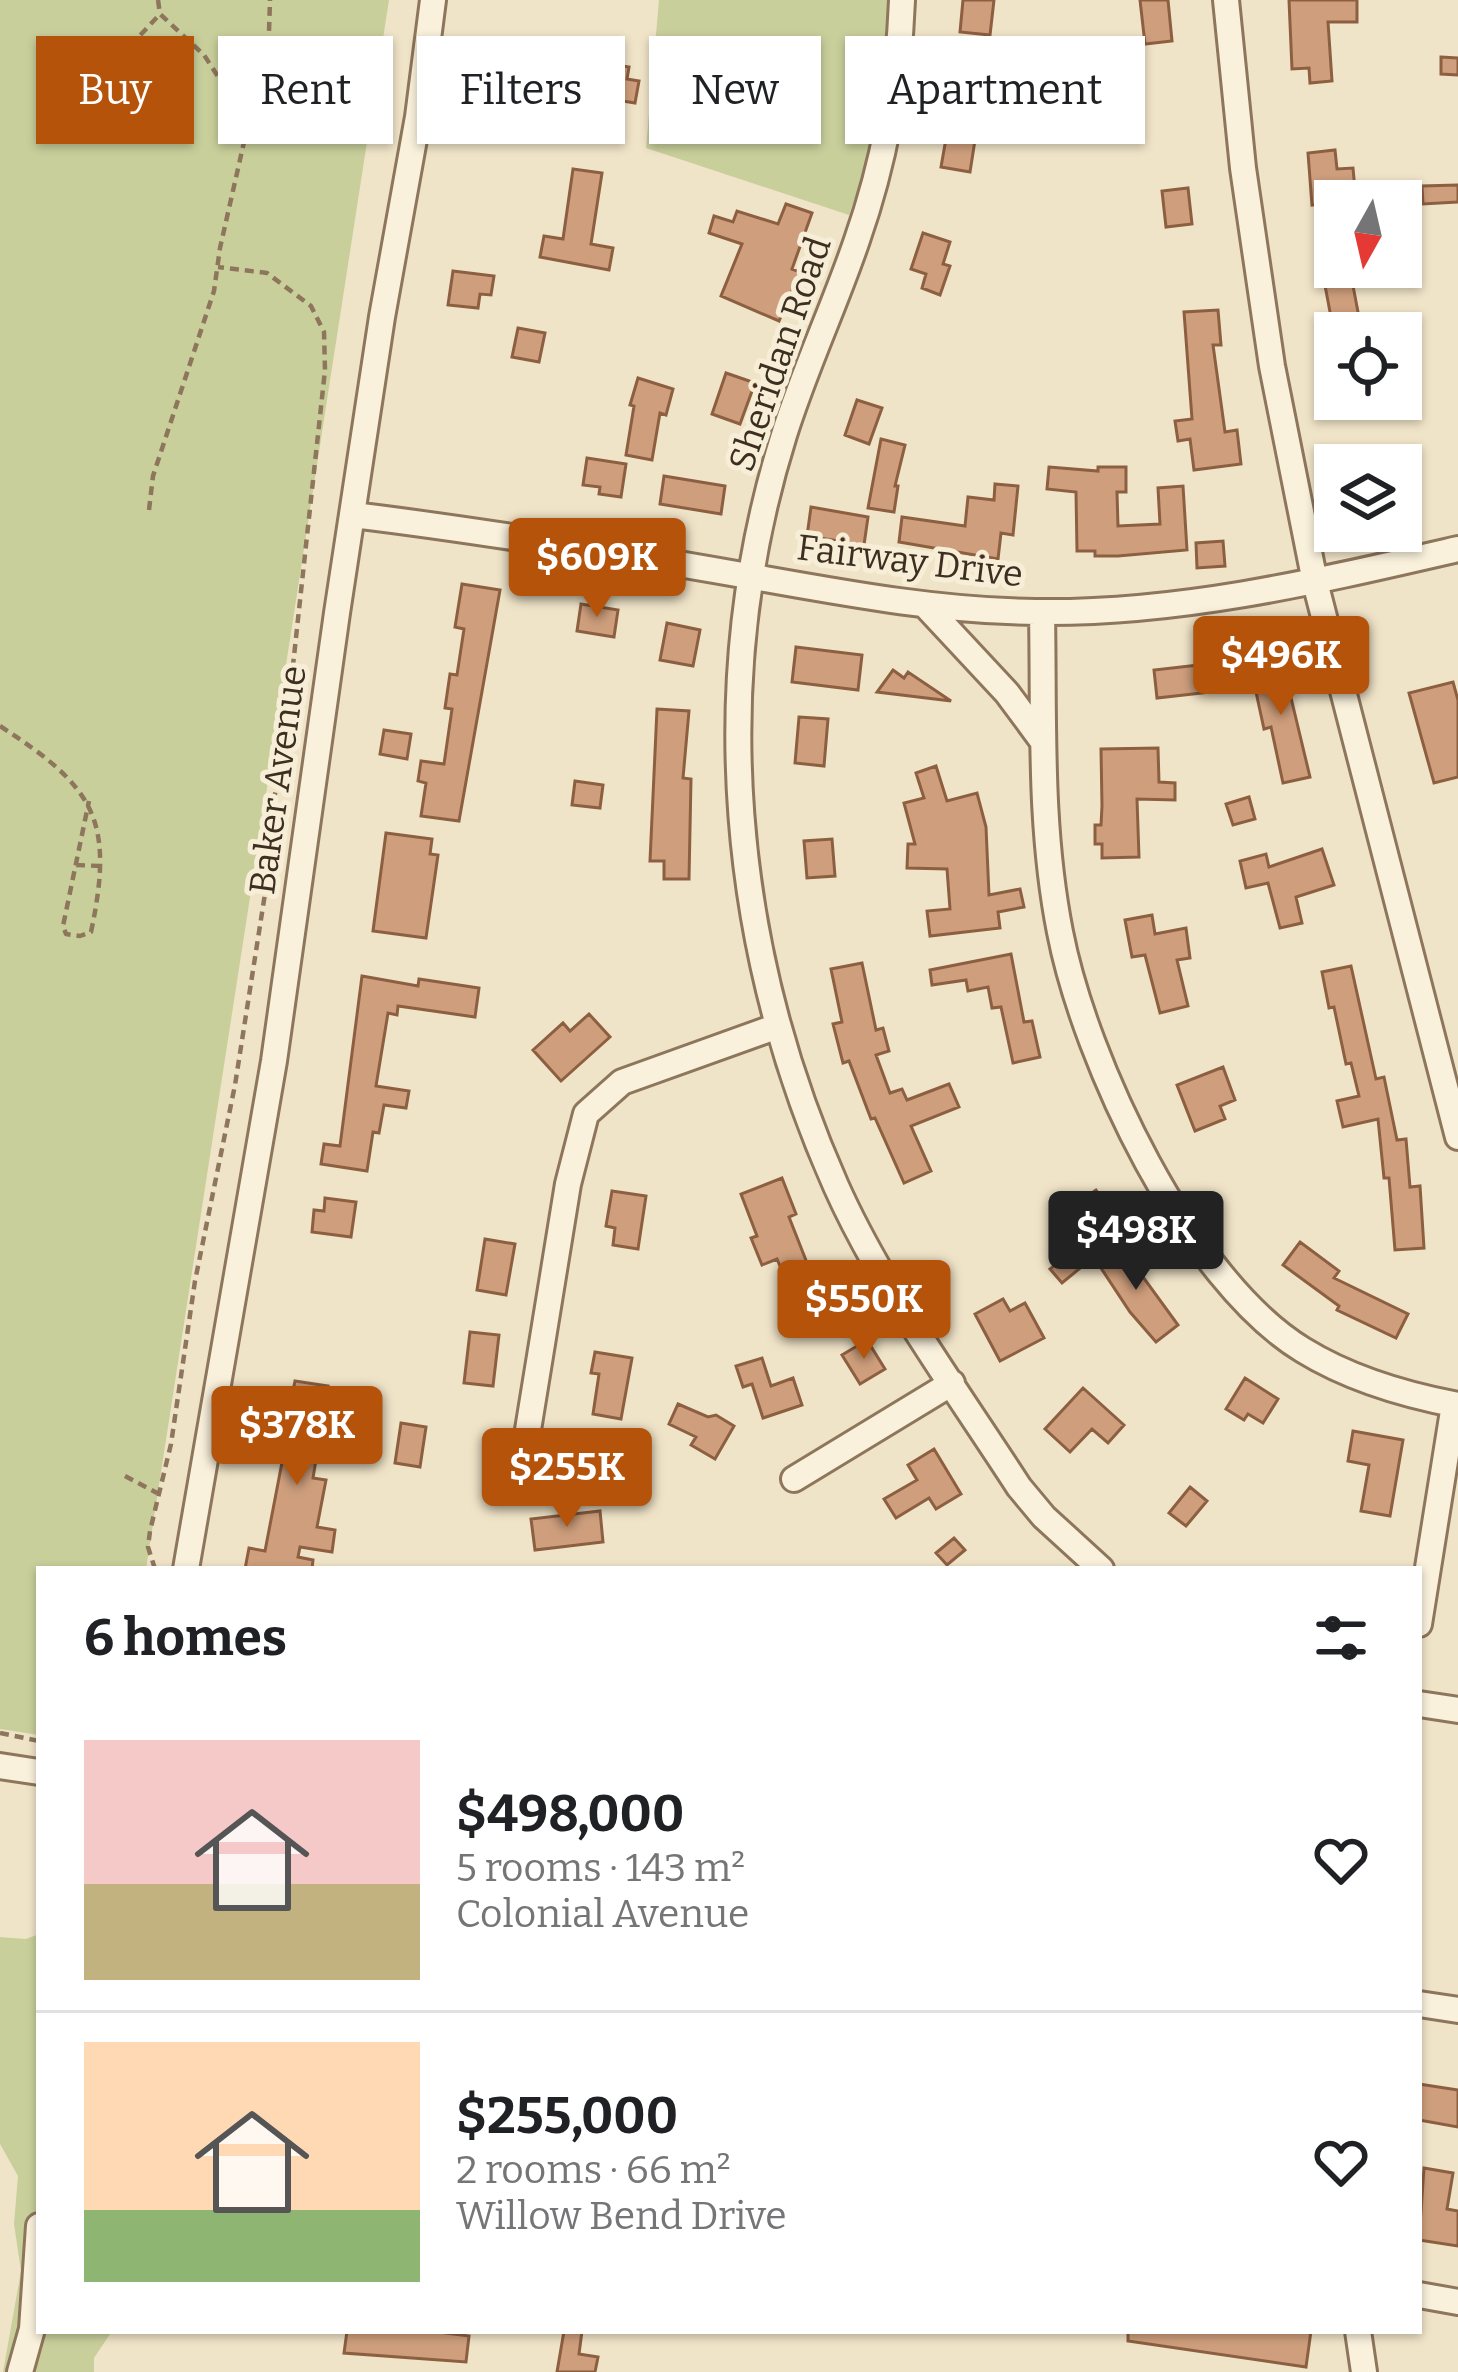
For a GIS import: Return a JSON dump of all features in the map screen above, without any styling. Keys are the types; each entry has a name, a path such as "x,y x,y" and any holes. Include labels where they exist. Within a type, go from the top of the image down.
{"street":[{"name":"Baker Avenue","path":"187,1566 278,1038 352,515 433,0"},
{"name":"Sheridan Road","path":"902,0 894,86 875,178 857,240 783,436 749,576 740,670 739,798 750,907 778,1027 838,1190 1019,1487 1098,1566"},
{"path":"1226,0 1243,167 1272,366 1315,581 1458,1137"},
{"name":"Fairway Drive","path":"352,515 467,529 925,605 1042,613 1205,602 1458,549"},
{"path":"925,605 1007,693 1041,739"},
{"path":"1042,613 1041,739 1052,881 1074,991 1110,1090 1182,1220 1257,1312 1303,1350 1362,1379 1458,1405 1453,1412 1422,1605"},
{"path":"527,1436 568,1184 586,1114 622,1082 778,1027"},
{"path":"794,1479 952,1383"},
{"path":"1422,1704 1458,1710"},
{"path":"0,1766 36,1772"},
{"path":"1422,2004 1458,2010"},
{"path":"20,2372 32,2329 36,2270"},
{"path":"1422,2296 1458,2302"},
{"path":"1358,2334 1364,2372"}],"path":[{"path":"158,0 160,14 204,55 218,76"},
{"path":"268,36 270,0"},
{"path":"139,36 160,14"},
{"path":"148,510 153,476 218,267 243,144"},
{"path":"154,1566 148,1547 157,1493 171,1444 195,1281 255,968 325,370 324,332 311,306 267,273 218,267"},
{"path":"0,726 57,766 88,801 97,821 100,866 91,932 80,936 66,934 63,926 88,801"},
{"path":"75,865 100,866"},
{"path":"125,1476 157,1493"},
{"path":"0,1732 36,1740"}],"green space":[{"path":"0,0 389,0 383,36 218,36 218,144 367,144 146,1566 36,1566 36,1735 0,1729"},
{"path":"659,0 892,0 889,36 845,36 845,144 871,144 849,215 646,148 649,114 649,144 821,144 821,36 656,36"},
{"path":"36,1935 36,2334 110,2334 94,2358 94,2372 3,2372 21,2271 14,2224 18,2176 0,2144 0,1937"}],"building":[{"path":"963,0 994,0 990,35 960,32"},
{"path":"1140,0 1168,0 1172,41 1145,44"},
{"path":"1289,0 1357,0 1357,22 1328,22 1332,81 1310,83 1309,68 1292,69"},
{"path":"1441,57 1458,58 1458,75 1441,74"},
{"path":"625,66 629,67 627,79 639,81 635,103 625,101"},
{"path":"945,144 974,144 970,172 941,167"},
{"path":"1335,150 1337,169 1353,168 1354,180 1314,180 1312,205 1308,153"},
{"path":"573,169 602,173 591,244 613,248 609,270 540,257 544,236 563,239"},
{"path":"1458,185 1458,202 1423,204 1422,186"},
{"path":"1188,188 1192,224 1166,227 1162,191"},
{"path":"786,204 812,213 792,269 800,272 779,321 721,296 742,244 709,233 714,216 733,222 737,211 778,224"},
{"path":"923,233 950,242 943,264 950,266 940,295 922,288 926,274 911,269"},
{"path":"453,271 494,276 491,295 480,294 478,308 448,305"},
{"path":"1325,288 1353,288 1358,312 1330,312"},
{"path":"1218,310 1221,345 1213,345 1225,432 1237,430 1241,464 1194,470 1190,439 1178,441 1175,421 1192,419 1184,312"},
{"path":"518,328 545,333 539,362 512,357"},
{"path":"726,373 755,383 740,424 712,414"},
{"path":"638,378 673,389 666,415 660,413 652,460 626,455 634,406 630,405"},
{"path":"857,400 882,408 869,444 845,435"},
{"path":"881,439 905,445 894,512 868,508"},
{"path":"587,458 626,464 621,497 599,494 600,487 583,485"},
{"path":"1049,467 1098,471 1098,467 1126,467 1126,492 1117,492 1118,526 1160,524 1158,488 1183,486 1187,550 1118,556 1077,551 1076,492 1047,489"},
{"path":"664,476 725,486 721,514 660,504"},
{"path":"995,484 1018,486 1013,535 1001,533 998,559 899,542 902,517 965,526 968,497 994,500"},
{"path":"811,507 868,517 864,545 807,536"},
{"path":"1223,541 1225,566 1197,568 1196,543"},
{"path":"462,584 500,590 459,821 421,816 426,783 418,781 421,761 444,764 452,709 445,708 450,674 457,675 464,629 455,627"},
{"path":"581,604 618,610 614,637 577,631"},
{"path":"667,623 700,630 693,666 660,660"},
{"path":"796,647 862,655 858,690 792,682"},
{"path":"1280,652 1310,777 1283,783 1271,727 1264,729 1255,658"},
{"path":"1208,664 1211,692 1157,698 1154,670"},
{"path":"893,670 904,678 908,672 951,701 877,692"},
{"path":"1453,682 1458,700 1458,777 1434,783 1409,693"},
{"path":"657,709 689,711 683,778 691,779 689,879 664,879 664,861 650,861"},
{"path":"799,717 828,719 824,766 795,763"},
{"path":"384,730 411,734 407,759 380,754"},
{"path":"1158,748 1159,782 1175,783 1175,800 1137,799 1139,857 1102,858 1102,844 1095,844 1095,825 1101,825 1101,749"},
{"path":"936,766 947,801 977,793 986,827 989,895 1020,889 1024,907 998,912 1000,928 930,936 927,911 950,909 947,869 907,868 908,844 915,844 904,803 924,798 916,773"},
{"path":"575,781 603,785 600,808 572,805"},
{"path":"1249,797 1255,819 1233,825 1226,804"},
{"path":"386,833 432,839 430,854 438,855 426,938 373,931"},
{"path":"832,839 835,876 807,878 804,841"},
{"path":"1322,849 1334,885 1296,897 1302,923 1280,928 1268,883 1246,888 1240,861 1266,854 1269,867"},
{"path":"1152,915 1155,934 1186,928 1190,958 1177,960 1188,1006 1160,1013 1145,955 1132,957 1125,920"},
{"path":"1011,954 1024,1022 1032,1021 1040,1057 1013,1063 1001,1007 992,1008 988,987 968,991 966,980 932,985 930,970"},
{"path":"862,963 876,1030 883,1028 889,1051 876,1055 890,1093 902,1089 907,1100 949,1084 959,1107 911,1126 931,1171 904,1183 875,1118 871,1119 849,1061 843,1063 833,1024 842,1022 831,969"},
{"path":"1351,966 1376,1079 1384,1077 1397,1140 1406,1139 1410,1187 1420,1186 1424,1248 1395,1250 1378,1119 1343,1127 1337,1101 1359,1096 1322,972"},
{"path":"362,976 418,986 419,979 479,988 475,1017 398,1006 397,1015 388,1013 376,1086 409,1091 406,1108 384,1105 379,1133 373,1132 367,1171 321,1164 324,1144 340,1146"},
{"path":"589,1014 610,1037 561,1081 533,1050 563,1023 570,1031"},
{"path":"1223,1067 1235,1100 1220,1106 1225,1119 1195,1131 1177,1085"},
{"path":"782,1178 796,1214 789,1217 809,1268 785,1278 777,1259 762,1265 741,1194"},
{"path":"1096,1190 1117,1221 1095,1236 1074,1205"},
{"path":"612,1191 646,1196 638,1249 613,1245 615,1228 606,1226"},
{"path":"325,1198 356,1202 351,1237 312,1232 314,1210 324,1211"},
{"path":"485,1239 515,1244 506,1295 477,1290"},
{"path":"1300,1242 1339,1271 1334,1278 1408,1314 1396,1338 1337,1310 1339,1306 1283,1265"},
{"path":"1119,1244 1178,1325 1156,1342 1095,1259"},
{"path":"1068,1255 1079,1269 1062,1283 1050,1269"},
{"path":"1003,1299 1010,1311 1025,1303 1044,1338 1000,1361 975,1314"},
{"path":"470,1332 499,1335 493,1386 464,1383"},
{"path":"867,1340 885,1369 860,1384 842,1355"},
{"path":"595,1352 632,1358 621,1419 593,1414 599,1374 591,1373"},
{"path":"762,1358 771,1386 793,1378 802,1405 763,1418 752,1384 743,1387 736,1366"},
{"path":"1245,1378 1278,1399 1263,1423 1248,1414 1244,1420 1226,1409"},
{"path":"295,1381 328,1386 313,1478 326,1480 317,1527 335,1530 332,1552 300,1547 298,1557 313,1560 312,1566 246,1566 249,1548 265,1551 284,1452 292,1454 298,1420 276,1417 280,1394 292,1396"},
{"path":"1083,1388 1124,1425 1108,1443 1092,1429 1070,1452 1045,1429"},
{"path":"678,1404 708,1417 716,1415 734,1426 715,1459 691,1445 696,1437 669,1424"},
{"path":"401,1423 426,1427 420,1467 395,1463"},
{"path":"1353,1431 1403,1440 1390,1516 1361,1511 1369,1465 1348,1461"},
{"path":"934,1449 961,1494 936,1509 929,1498 896,1518 884,1499 917,1480 908,1465"},
{"path":"1190,1487 1207,1501 1186,1526 1169,1513"},
{"path":"600,1511 603,1542 535,1550 531,1519"},
{"path":"954,1538 965,1550 947,1565 936,1553"},
{"path":"1422,2084 1458,2090 1458,2127 1422,2121"},
{"path":"1424,2168 1453,2173 1447,2209 1458,2211 1458,2246 1422,2240"},
{"path":"347,2334 469,2336 466,2362 344,2353"},
{"path":"563,2334 582,2334 579,2354 598,2357 595,2372 557,2372"},
{"path":"1128,2334 1311,2334 1306,2367 1128,2341"}]}
